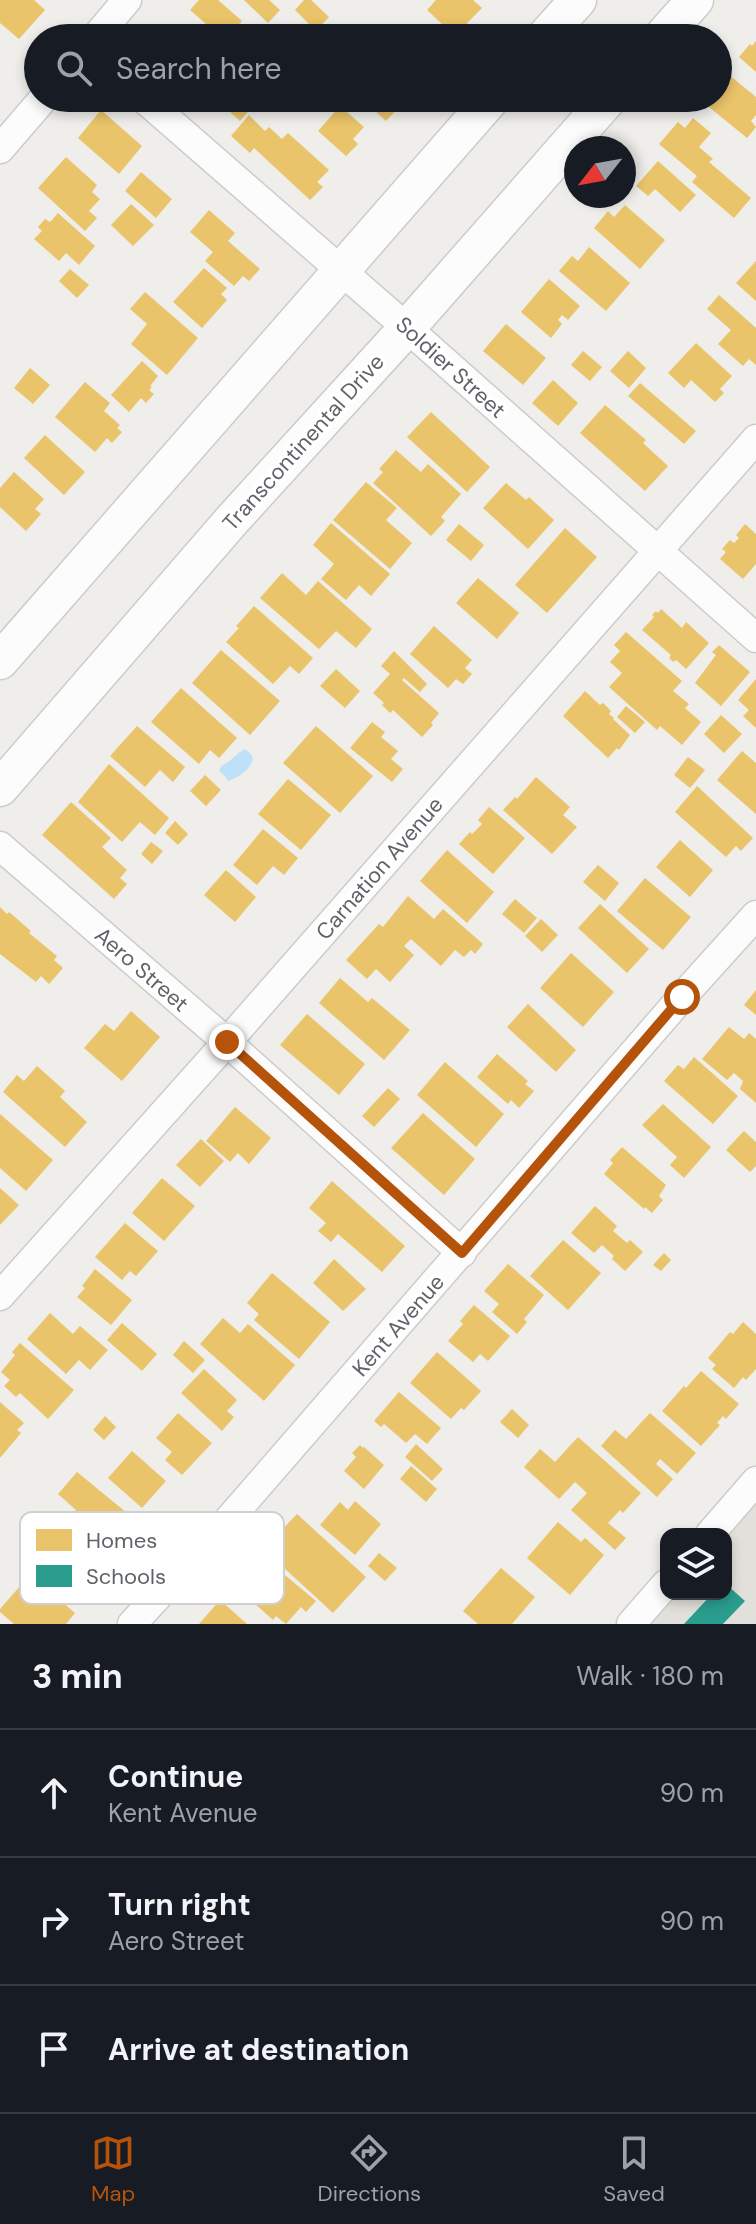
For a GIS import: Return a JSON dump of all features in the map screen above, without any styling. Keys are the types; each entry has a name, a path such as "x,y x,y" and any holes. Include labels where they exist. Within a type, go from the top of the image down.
{"street":[{"path":"107,24 127,0"},
{"path":"557,24 578,0"},
{"path":"674,24 695,0"},
{"path":"0,149 32,112"},
{"name":"Soldier Street","path":"159,112 341,269 756,638"},
{"path":"0,661 480,112"},
{"name":"Transcontinental Drive","path":"0,788 233,519 407,328 597,112"},
{"name":"Carnation Avenue","path":"0,1296 756,439"},
{"name":"Aero Street","path":"0,846 227,1042 462,1253"},
{"name":"Kent Avenue","path":"235,1512 756,915"},
{"path":"715,1528 756,1481"},
{"path":"631,1624 660,1591"},
{"name":"Kent Avenue","path":"132,1624 151,1604"}],"shaded area":[{"path":"756,1473 756,1624 621,1624 660,1598 732,1600 732,1528 729,1528"}],"water":[{"path":"245,749 253,758 250,766 228,781 219,771 221,766"}],"building: Homes":[{"path":"0,0 34,0 45,10 32,24 24,24 24,33 19,39 0,23"},
{"path":"199,0 218,0 242,21 241,24 206,24 190,10"},
{"path":"244,0 269,0 280,10 268,23"},
{"path":"304,0 311,0 329,17 322,24 309,24 295,10"},
{"path":"436,0 473,0 482,8 468,24 442,24 427,10"},
{"path":"756,41 756,72 739,57"},
{"path":"732,77 756,97 756,115 751,121 756,127 747,138 715,112 732,112"},
{"path":"99,112 103,112 142,146 119,174 78,138"},
{"path":"230,112 248,112 240,121"},
{"path":"335,112 347,112 364,127 353,139 358,144 346,156 318,131"},
{"path":"376,112 394,112 386,121"},
{"path":"249,115 265,131 269,127 282,139 288,133 329,170 317,182 323,187 310,200 254,148 250,153 231,136"},
{"path":"693,118 711,133 699,147 713,159 709,162 751,198 734,218 692,182 697,176 659,144 678,122 685,128"},
{"path":"66,157 97,185 92,192 100,199 89,211 97,218 85,231 38,188"},
{"path":"658,161 696,195 680,212 655,189 648,196 636,186"},
{"path":"141,172 172,199 156,218 125,191"},
{"path":"131,204 154,225 133,246 111,225"},
{"path":"622,208 628,208 665,240 640,269 594,228 608,211 614,217"},
{"path":"209,210 235,233 228,241 260,269 249,281 243,276 234,286 205,261 213,252 190,232"},
{"path":"58,213 95,246 79,265 66,253 59,261 34,239 42,231 38,227 45,219 50,222"},
{"path":"589,247 630,283 606,311 559,271 572,256 578,261"},
{"path":"756,261 756,301 736,283"},
{"path":"204,268 227,288 221,294 227,300 202,328 173,302"},
{"path":"70,269 89,285 77,298 59,281"},
{"path":"549,279 580,306 568,320 562,315 558,320 562,324 551,338 521,312"},
{"path":"145,292 198,338 167,375 131,344 147,324 130,309"},
{"path":"719,295 756,328 756,365 749,359 743,366 718,344 731,330 707,309"},
{"path":"506,324 546,358 523,385 483,351"},
{"path":"696,343 732,376 720,389 724,393 715,402 691,380 684,388 668,373"},
{"path":"583,351 602,367 590,381 571,365"},
{"path":"628,351 646,368 629,388 610,371"},
{"path":"142,361 158,376 149,390 154,394 146,403 141,398 129,412 111,395"},
{"path":"30,368 50,385 33,404 14,388"},
{"path":"553,380 578,403 558,426 532,403"},
{"path":"85,382 110,403 104,411 120,425 117,428 122,432 112,443 107,438 95,452 55,417"},
{"path":"640,383 696,431 684,444 628,396"},
{"path":"605,405 646,440 643,443 668,466 645,491 580,433"},
{"path":"431,412 490,467 467,492 407,437"},
{"path":"45,435 85,472 64,495 24,458"},
{"path":"396,450 421,472 428,464 461,494 441,517 445,521 431,536 373,483 383,472 379,469"},
{"path":"14,472 44,499 35,509 41,514 26,531 0,507 0,488"},
{"path":"366,482 397,508 386,520 412,543 390,569 333,520"},
{"path":"506,483 526,500 529,497 554,520 528,549 483,508"},
{"path":"331,523 390,574 371,596 359,585 346,600 321,579 334,564 313,545"},
{"path":"459,524 484,545 471,561 446,540"},
{"path":"745,524 756,534 756,564 743,579 720,559 726,552 722,549 730,540 734,543 739,538 736,535"},
{"path":"565,528 597,557 547,613 515,585"},
{"path":"282,573 306,595 318,581 372,629 356,648 336,631 319,649 260,598"},
{"path":"478,578 519,613 497,639 456,603"},
{"path":"254,606 313,658 299,674 290,666 273,684 226,642"},
{"path":"661,609 682,628 686,622 709,643 686,669 676,660 673,662 669,658 671,655 642,630 654,617 652,615"},
{"path":"434,626 472,660 465,668 472,674 463,684 456,679 448,688 410,654"},
{"path":"626,632 682,681 673,691 689,704 685,708 701,722 682,745 660,726 657,730 609,687 622,673 610,662 620,651 614,645"},
{"path":"719,645 750,672 721,706 695,683 716,655 712,652"},
{"path":"221,650 280,701 250,735 192,683"},
{"path":"394,651 427,684 420,692 404,678 402,680 439,713 422,737 393,710 390,713 373,693 390,674 381,666"},
{"path":"336,669 360,691 345,708 320,686"},
{"path":"756,679 756,728 743,716 749,710 738,700"},
{"path":"181,688 237,738 219,758 210,750 199,764 151,722"},
{"path":"585,691 600,705 603,703 611,711 609,714 613,719 630,735 619,750 617,748 608,758 563,716"},
{"path":"626,706 645,722 635,733 617,717"},
{"path":"721,715 742,734 724,753 704,734"},
{"path":"372,722 385,732 381,737 398,751 391,759 403,769 392,782 350,748"},
{"path":"137,726 185,767 173,782 160,770 145,787 110,756"},
{"path":"316,726 373,776 340,813 283,763"},
{"path":"742,751 756,763 756,814 717,780"},
{"path":"688,757 705,770 690,788 674,775"},
{"path":"109,764 169,818 155,835 140,822 122,842 78,802"},
{"path":"205,775 221,790 206,806 190,791"},
{"path":"536,777 570,807 563,815 577,827 552,854 503,810"},
{"path":"288,779 331,815 301,850 258,814"},
{"path":"697,786 753,838 741,851 736,846 726,857 675,812"},
{"path":"71,802 111,838 102,847 127,870 120,878 127,884 114,899 42,835"},
{"path":"489,807 525,838 493,874 459,844 482,824 478,820"},
{"path":"175,821 188,834 178,845 165,833"},
{"path":"263,829 298,858 284,875 273,866 257,885 233,865"},
{"path":"680,840 713,870 690,897 656,867"},
{"path":"151,842 163,851 152,864 141,854"},
{"path":"447,850 494,892 467,923 420,881"},
{"path":"598,865 619,883 605,901 583,882"},
{"path":"226,870 256,897 235,922 204,895"},
{"path":"645,878 691,917 663,950 617,911"},
{"path":"408,896 434,919 443,909 483,944 475,954 471,950 464,957 455,950 441,966 411,939 404,946 414,955 390,982 376,969 367,979 346,960 379,924 383,927"},
{"path":"515,899 537,918 524,933 502,914"},
{"path":"600,904 649,949 627,973 578,928"},
{"path":"0,907 57,956 54,960 63,968 49,984 41,976 36,982 0,954"},
{"path":"541,919 558,935 542,952 525,936"},
{"path":"571,953 614,992 583,1027 540,988"},
{"path":"340,978 368,1002 372,998 410,1030 384,1060 319,1003"},
{"path":"756,990 756,1015 744,1005"},
{"path":"528,1004 576,1050 556,1072 507,1027"},
{"path":"131,1011 160,1037 122,1081 84,1048 105,1024 114,1031"},
{"path":"307,1014 365,1064 339,1095 280,1045"},
{"path":"729,1027 744,1039 749,1033 756,1039 756,1103 740,1089 743,1081 734,1073 727,1080 702,1059"},
{"path":"497,1054 528,1081 525,1084 534,1091 519,1108 511,1100 508,1104 477,1077"},
{"path":"694,1057 738,1096 713,1124 664,1081 678,1065 684,1069"},
{"path":"445,1062 504,1114 476,1147 417,1095"},
{"path":"37,1066 65,1091 60,1097 87,1122 65,1147 3,1092 17,1075 24,1081"},
{"path":"388,1088 400,1099 374,1127 362,1116"},
{"path":"663,1104 711,1147 684,1178 670,1165 677,1157 642,1125"},
{"path":"235,1107 271,1138 249,1164 238,1153 230,1162 206,1141"},
{"path":"423,1113 475,1159 444,1195 391,1148"},
{"path":"0,1114 53,1160 26,1191 0,1168"},
{"path":"744,1131 756,1142 756,1166 750,1172 726,1150"},
{"path":"201,1139 224,1161 200,1187 176,1165"},
{"path":"622,1147 666,1185 659,1196 663,1200 652,1213 604,1174 613,1163 610,1160"},
{"path":"162,1178 195,1206 164,1241 132,1213"},
{"path":"332,1181 405,1246 382,1272 338,1234 331,1242 318,1231 326,1223 309,1208"},
{"path":"0,1188 19,1205 0,1225"},
{"path":"595,1206 617,1226 613,1231 643,1252 625,1271 602,1245 594,1253 571,1233"},
{"path":"125,1223 158,1251 136,1276 130,1271 122,1280 95,1257"},
{"path":"563,1240 601,1273 568,1310 530,1276"},
{"path":"664,1253 671,1260 661,1271 653,1265"},
{"path":"334,1259 366,1289 343,1311 313,1283"},
{"path":"508,1264 544,1295 524,1319 527,1322 517,1334 492,1312 499,1304 484,1291"},
{"path":"95,1269 132,1300 111,1325 77,1297"},
{"path":"272,1273 330,1322 299,1359 254,1320 259,1314 247,1303"},
{"path":"474,1305 510,1336 488,1361 480,1354 473,1362 448,1341"},
{"path":"50,1313 73,1334 80,1326 108,1350 90,1370 79,1360 66,1374 27,1339"},
{"path":"223,1318 240,1333 248,1324 295,1365 264,1401 200,1344"},
{"path":"743,1322 756,1334 756,1369 746,1380 743,1377 734,1388 712,1369 716,1365 708,1358"},
{"path":"122,1323 157,1354 142,1371 107,1340"},
{"path":"184,1341 205,1360 193,1373 173,1355"},
{"path":"20,1343 74,1390 48,1419 20,1393 16,1397 4,1386 10,1380 1,1372"},
{"path":"437,1352 481,1391 451,1419 410,1383"},
{"path":"204,1369 237,1400 227,1411 234,1417 222,1431 181,1393"},
{"path":"701,1371 739,1404 726,1419 723,1416 717,1423 720,1425 701,1446 662,1411"},
{"path":"399,1392 441,1428 427,1444 415,1434 406,1443 384,1424 381,1427 374,1421"},
{"path":"0,1402 24,1423 17,1430 21,1433 0,1458"},
{"path":"512,1409 529,1425 518,1438 500,1422"},
{"path":"178,1413 212,1443 182,1475 165,1460 172,1452 156,1438"},
{"path":"650,1413 696,1453 677,1474 660,1459 656,1464 673,1479 657,1497 601,1446 615,1430 626,1439"},
{"path":"105,1416 116,1427 104,1440 93,1430"},
{"path":"578,1437 641,1493 623,1513 620,1510 608,1523 626,1538 615,1550 571,1510 587,1493 575,1482 559,1499 524,1467 540,1449 555,1462"},
{"path":"416,1444 443,1469 432,1481 405,1457"},
{"path":"360,1445 384,1465 364,1489 344,1471 356,1457 352,1453"},
{"path":"132,1451 166,1481 142,1508 108,1478"},
{"path":"411,1466 437,1489 426,1502 400,1479"},
{"path":"77,1472 126,1512 74,1512 76,1510 58,1494"},
{"path":"355,1501 381,1524 355,1555 320,1525 340,1502 348,1510"},
{"path":"297,1514 366,1577 333,1613 284,1568 284,1528"},
{"path":"558,1522 581,1542 585,1538 604,1555 570,1595 527,1558"},
{"path":"379,1553 397,1568 385,1581 368,1566"},
{"path":"501,1568 535,1597 512,1624 478,1624 463,1611"},
{"path":"284,1574 316,1601 306,1612 301,1607 286,1624 276,1616 273,1620 255,1604 284,1604"},
{"path":"20,1586 20,1604 65,1604 75,1613 66,1624 14,1624 0,1609"},
{"path":"216,1604 224,1604 247,1624 199,1624"}],"building: Schools":[{"path":"732,1589 745,1601 723,1624 684,1624 706,1600 732,1600"}],"route":[{"path":"227,1042 462,1253 682,997"}]}
